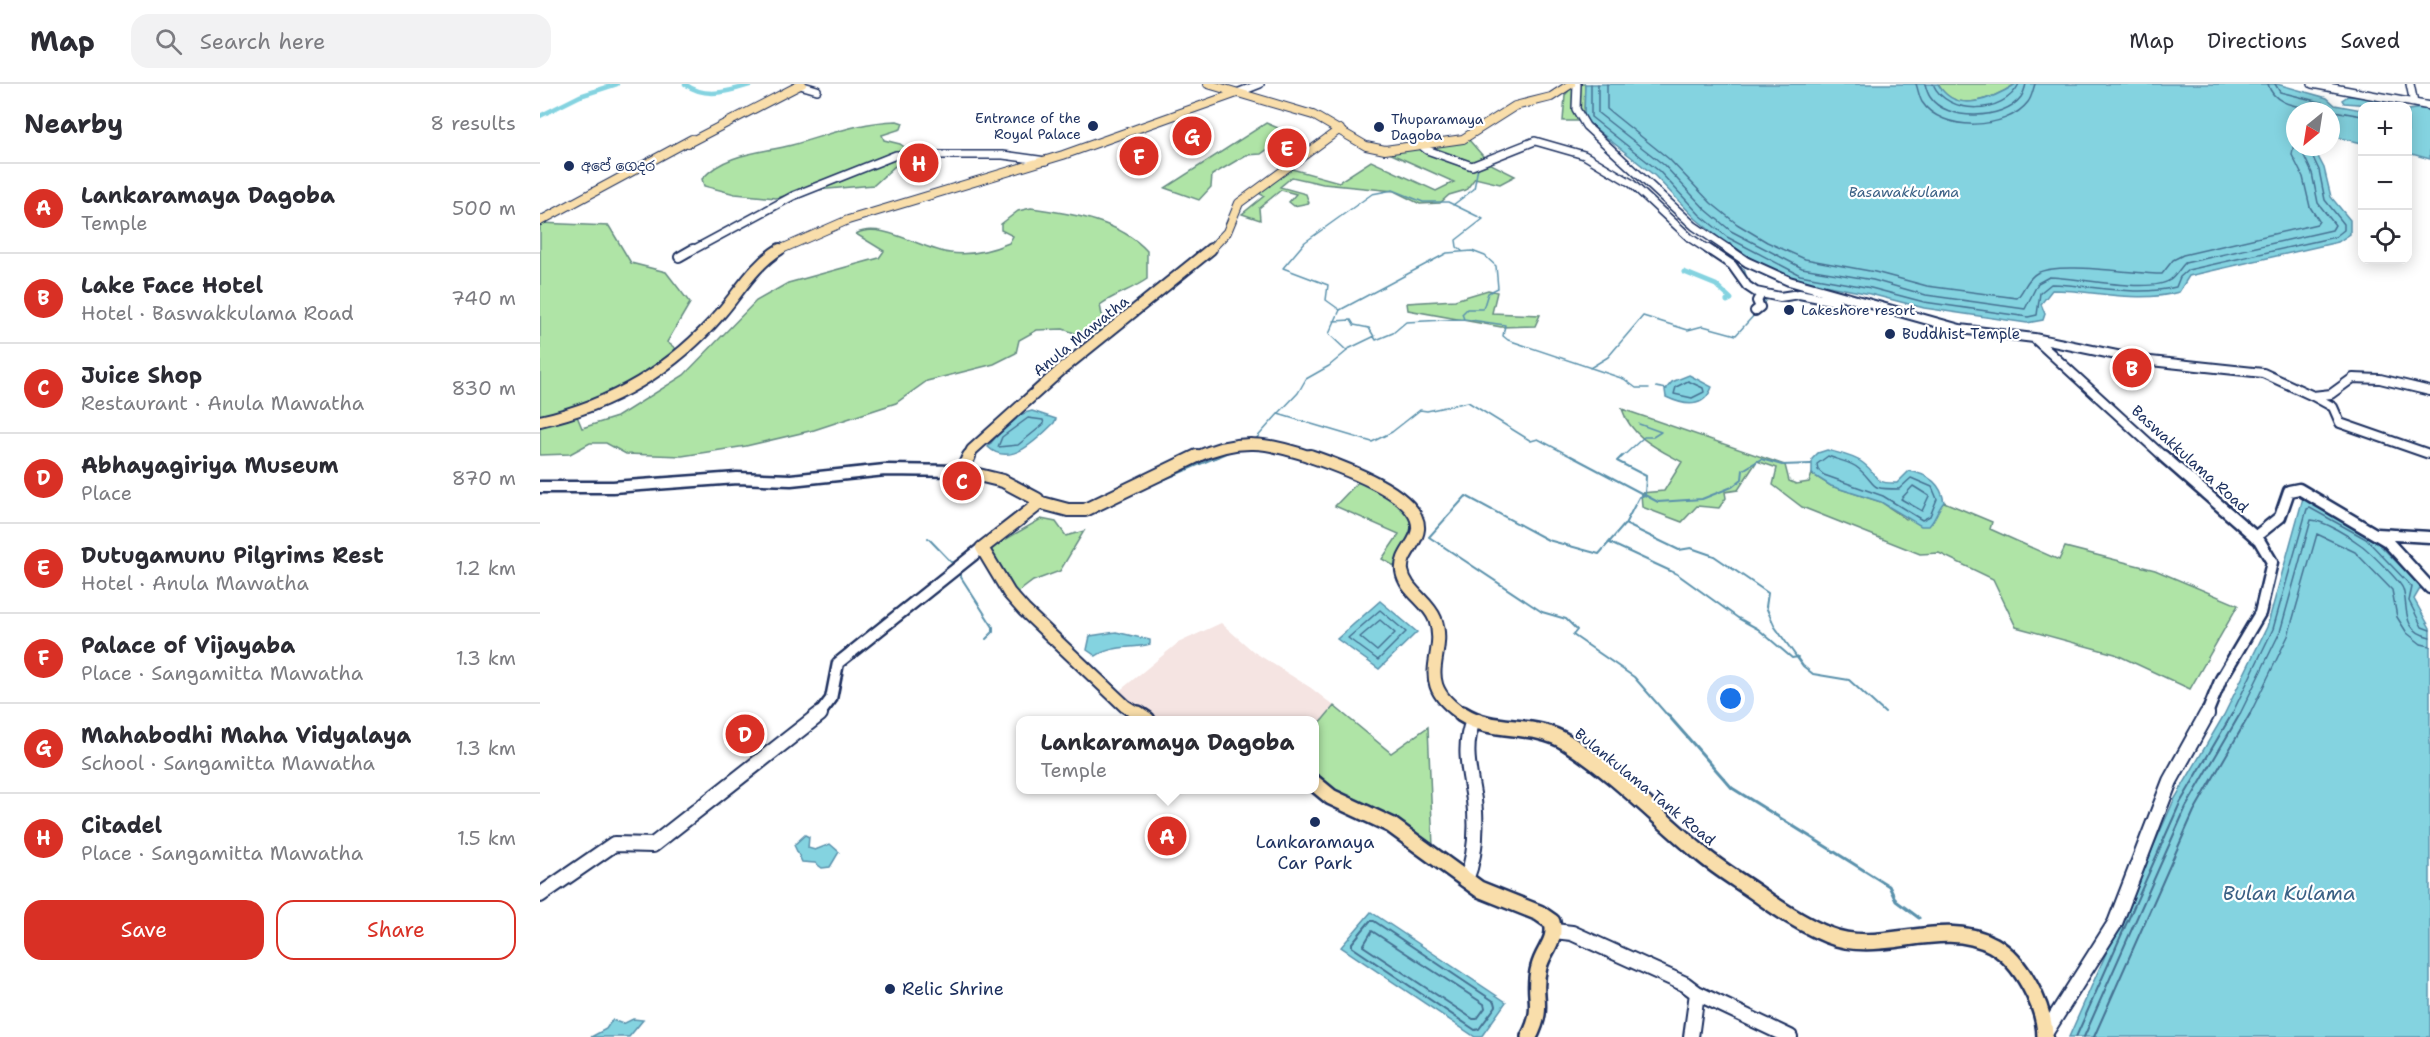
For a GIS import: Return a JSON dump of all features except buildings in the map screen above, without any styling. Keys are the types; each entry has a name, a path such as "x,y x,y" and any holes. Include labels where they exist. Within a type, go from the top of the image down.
{"main road":[{"path":"540,221 692,139 688,143 801,84"},
{"path":"1208,84 1313,115 1366,146 1393,150 1466,138 1515,106 1551,97 1571,84"},
{"path":"540,421 603,403 651,376 712,323 753,272 784,246 890,206 1046,161 1237,93"},
{"name":"Anula Mawatha","path":"962,471 972,450 1003,420 1062,369 1172,283 1215,246 1225,236 1234,208 1241,200 1340,129"},
{"name":"Bulankulama Tank Road","path":"1038,502 1068,510 1085,510 1227,444 1252,443 1324,460 1352,471 1386,490 1413,512 1419,523 1419,532 1402,565 1403,576 1431,610 1437,623 1432,664 1437,685 1454,709 1473,721 1493,727 1542,730 1561,739 1703,855 1778,909 1815,930 1853,941 1877,940 1925,932 1952,933 1973,937 1994,946 2014,962 2024,977 2046,1035"},
{"path":"962,471 1009,483 1033,495 1038,502 982,548 1009,593 1024,610 1125,706 1141,716"},
{"path":"1319,787 1343,805 1395,828 1493,897 1546,916 1552,922 1553,940 1539,966 1539,1014 1529,1037"}],"street":[{"path":"801,84 817,90"},
{"path":"1237,93 1260,84"},
{"path":"1577,84 1575,102 1580,120 1712,240 1747,262 1788,281 1949,326"},
{"path":"2312,84 2430,106"},
{"path":"2410,84 2414,103"},
{"path":"1421,145 1424,149 1472,166 1535,141 1584,155 1631,183 1690,238 1732,266 1747,286 1761,294 1780,297 1799,294 1892,317 2001,336 2034,338 2141,360 2255,372 2313,396 2333,407 2340,423 2344,425 2429,454"},
{"path":"679,257 793,196 889,157 904,154 1003,155 1046,161"},
{"path":"1755,311 1760,306 1757,301 1761,294"},
{"name":"Baswakkulama Road","path":"2034,338 2255,537 2272,562 2259,614 2221,679 2201,729 2170,781 2115,923 2046,1035"},
{"path":"2313,396 2331,394 2353,378 2380,380 2430,390"},
{"path":"540,486 613,487 736,478 790,480 885,470 962,471"},
{"path":"2255,537 2280,518 2289,491 2299,489 2387,541 2401,559 2430,588"},
{"path":"2376,534 2430,537"},
{"path":"540,895 614,844 626,841 642,847 653,845 822,713 831,702 833,672 838,663 982,548"},
{"path":"1466,880 1472,863 1475,812 1466,740 1473,721"},
{"path":"1554,931 1572,933 1685,984 1697,993 1790,1037"},
{"path":"1691,1037 1697,993"}],"shaded area":[{"path":"1221,623 1254,652 1311,688 1334,706 1319,724 1319,716 1152,716 1118,692 1178,643"}],"green space":[{"path":"1575,84 1585,84 1584,116 1586,121 1563,121 1565,95"},
{"path":"1938,84 2016,84 1986,99 1965,102 1946,94"},
{"path":"897,121 903,123 901,129 882,135 884,140 900,144 910,151 906,161 895,166 874,185 805,191 776,198 735,194 704,186 702,179 711,170 732,159 857,126"},
{"path":"1266,123 1290,133 1261,154 1246,155 1212,175 1211,187 1199,200 1165,188"},
{"path":"1469,140 1489,163 1515,176 1500,184 1475,178 1466,190 1449,195 1440,203 1420,204 1394,191 1323,184 1292,177 1280,187 1306,194 1309,203 1294,206 1289,202 1296,194 1281,190 1259,208 1260,220 1242,214 1264,196 1257,192 1292,169 1339,182 1371,161 1436,191 1454,182 1387,152"},
{"path":"1031,208 1078,216 1109,225 1136,240 1147,251 1147,279 1100,305 1102,315 1116,324 1098,337 1086,337 1063,329 1037,330 1019,340 1016,353 994,364 927,381 896,403 814,430 746,446 682,456 626,454 606,443 590,443 570,454 540,455 540,423 577,416 582,428 617,417 684,375 756,301 788,283 879,258 884,251 856,234 877,231 902,237 939,251 958,254 973,253 1009,243 1013,236 1001,230 1001,224 1018,211"},
{"path":"540,223 609,226 631,263 666,272 690,303 667,342 679,351 610,397 540,416"},
{"path":"1488,290 1497,292 1492,313 1540,315 1535,326 1501,327 1408,310 1407,303 1455,300"},
{"path":"1622,409 1785,465 1789,481 1796,484 1809,482 1812,474 1831,486 1881,502 1906,519 1937,510 1944,502 1992,522 1990,529 2059,560 2065,547 2155,570 2238,605 2190,689 2115,654 2016,627 1993,579 1939,553 1920,554 1802,507 1773,485 1777,468 1757,461 1738,490 1725,492 1726,498 1719,508 1697,506 1682,522 1642,507 1641,493 1664,491 1682,462 1639,435 1626,419"},
{"path":"1360,480 1399,506 1411,520 1415,529 1396,567 1382,559 1399,534 1335,506"},
{"path":"1041,519 1056,522 1066,536 1084,531 1060,571 1033,581 1017,593 1001,574 989,549"},
{"path":"1334,706 1391,753 1428,727 1433,847 1356,806 1319,780 1319,724"}],"water":[{"name":"Basawakkulama","path":"1585,84 1938,84 1946,94 1965,102 1986,99 2016,84 2277,84 2327,98 2332,102 2286,102 2286,156 2318,156 2324,168 2331,197 2350,220 2350,234 2338,242 2189,276 2179,292 2132,297 2052,290 2041,304 2045,314 2043,320 2027,323 1924,308 1870,294 1798,280 1757,262 1724,242 1696,219 1655,176 1586,121 1584,116"},
{"path":"2348,96 2383,99 2384,102 2358,102 2358,104 2344,103 2342,100"},
{"name":"Basawakkulama","path":"2340,106 2358,109 2358,142 2340,138"},
{"path":"2412,109 2430,110 2430,159 2412,154"},
{"path":"1689,375 1712,387 1704,399 1687,404 1666,397 1665,390 1672,382"},
{"path":"1032,411 1056,419 1032,443 1014,453 996,453 988,447 1012,420"},
{"path":"1827,450 1859,461 1883,482 1897,483 1909,471 1922,474 1932,480 1940,490 1944,502 1929,526 1921,526 1881,502 1831,486 1812,474 1812,459 1818,453"},
{"name":"Bulan Kulama","path":"2303,498 2369,534 2421,587 2414,599 2430,628 2430,1037 2069,1037 2174,800 2224,715 2267,627"},
{"path":"1380,601 1417,632 1379,669 1337,639"},
{"path":"1116,632 1150,640 1150,644 1109,650 1096,656 1087,650 1090,636"},
{"path":"805,835 809,837 808,848 815,850 830,844 839,852 830,867 822,868 815,863 802,862 794,845"},
{"path":"1371,912 1506,1002 1481,1037 1475,1037 1341,947"},
{"path":"633,1019 643,1020 629,1037 591,1037 606,1029 612,1020 623,1024"}],"waterway":[{"path":"540,116 580,96 617,84"},
{"path":"685,84 701,92 710,93 753,84"},
{"path":"1453,205 1474,189 1478,167"},
{"path":"1340,310 1326,300 1328,285 1283,268 1305,242 1372,194 1393,190 1423,202 1448,202 1453,205"},
{"path":"1453,205 1483,219 1456,240 1457,247 1462,251"},
{"path":"1340,310 1447,253 1472,251 1485,256 1496,266 1498,288 1488,293 1483,309 1467,309 1462,314 1464,319"},
{"path":"1737,265 1744,269 1747,279"},
{"path":"1684,272 1716,285 1731,299 1727,301"},
{"path":"1761,306 1769,296"},
{"path":"1335,321 1340,310"},
{"path":"1590,368 1608,357 1643,316 1688,330 1703,326 1736,335 1756,313"},
{"path":"1374,337 1376,340 1393,333 1406,322 1464,319"},
{"path":"1464,319 1505,325 1503,336 1508,340 1590,368"},
{"path":"1335,321 1351,320 1354,325 1369,328 1374,337"},
{"path":"1278,414 1298,393 1306,379 1329,366 1347,351 1329,334 1335,321"},
{"path":"1346,350 1374,337"},
{"path":"1590,368 1624,379 1636,388 1649,388"},
{"path":"1656,387 1667,389"},
{"path":"1278,414 1372,442 1392,432 1420,410 1427,411 1468,402 1531,441 1538,439 1574,458"},
{"path":"1254,441 1278,414"},
{"path":"1621,458 1644,437 1653,437 1661,432 1639,424"},
{"path":"1215,458 1234,450"},
{"path":"1151,485 1219,456"},
{"path":"1571,456 1645,495"},
{"path":"1622,456 1617,461 1646,476 1645,495"},
{"path":"1645,495 1658,502 1702,499 1732,487 1742,479 1743,470 1761,459 1782,465 1811,464"},
{"path":"1625,524 1639,497 1645,495"},
{"path":"1625,524 1599,554 1548,540 1466,496 1429,537 1542,612 1566,619 1577,630 1573,635 1634,677 1668,716"},
{"path":"1625,524 1679,550 1691,548 1714,556 1768,593 1766,607 1775,627 1797,657"},
{"path":"928,538 955,566"},
{"path":"1610,543 1677,574 1738,618 1758,629 1792,658 1797,657"},
{"path":"957,571 993,627 993,632 986,639"},
{"path":"1797,657 1813,674 1849,680 1885,713"},
{"path":"1667,714 1732,788 1889,886 1896,901 1919,918"}],"place":[{"name":"Entrance of the Royal Palace","path":"1093,126"},
{"name":"Thuparamaya Dagoba","path":"1379,127"},
{"name":"Mahabodhi Maha Vidyalaya","path":"1192,136"},
{"name":"Dutugamunu Pilgrims Rest","path":"1287,148"},
{"name":"Palace of Vijayaba","path":"1139,156"},
{"name":"Citadel","path":"919,163"},
{"name":"අපේ ගෙදර","path":"569,166"},
{"name":"Lakeshore resort","path":"1789,310"},
{"name":"Buddhist Temple","path":"1890,334"},
{"name":"Lake Face Hotel","path":"2132,368"},
{"name":"Juice Shop","path":"962,481"},
{"name":"Abhayagiriya Museum","path":"745,734"},
{"name":"Lankaramaya Car Park","path":"1315,822"},
{"name":"Lankaramaya Dagoba","path":"1167,836"},
{"name":"Relic Shrine","path":"890,989"}]}
